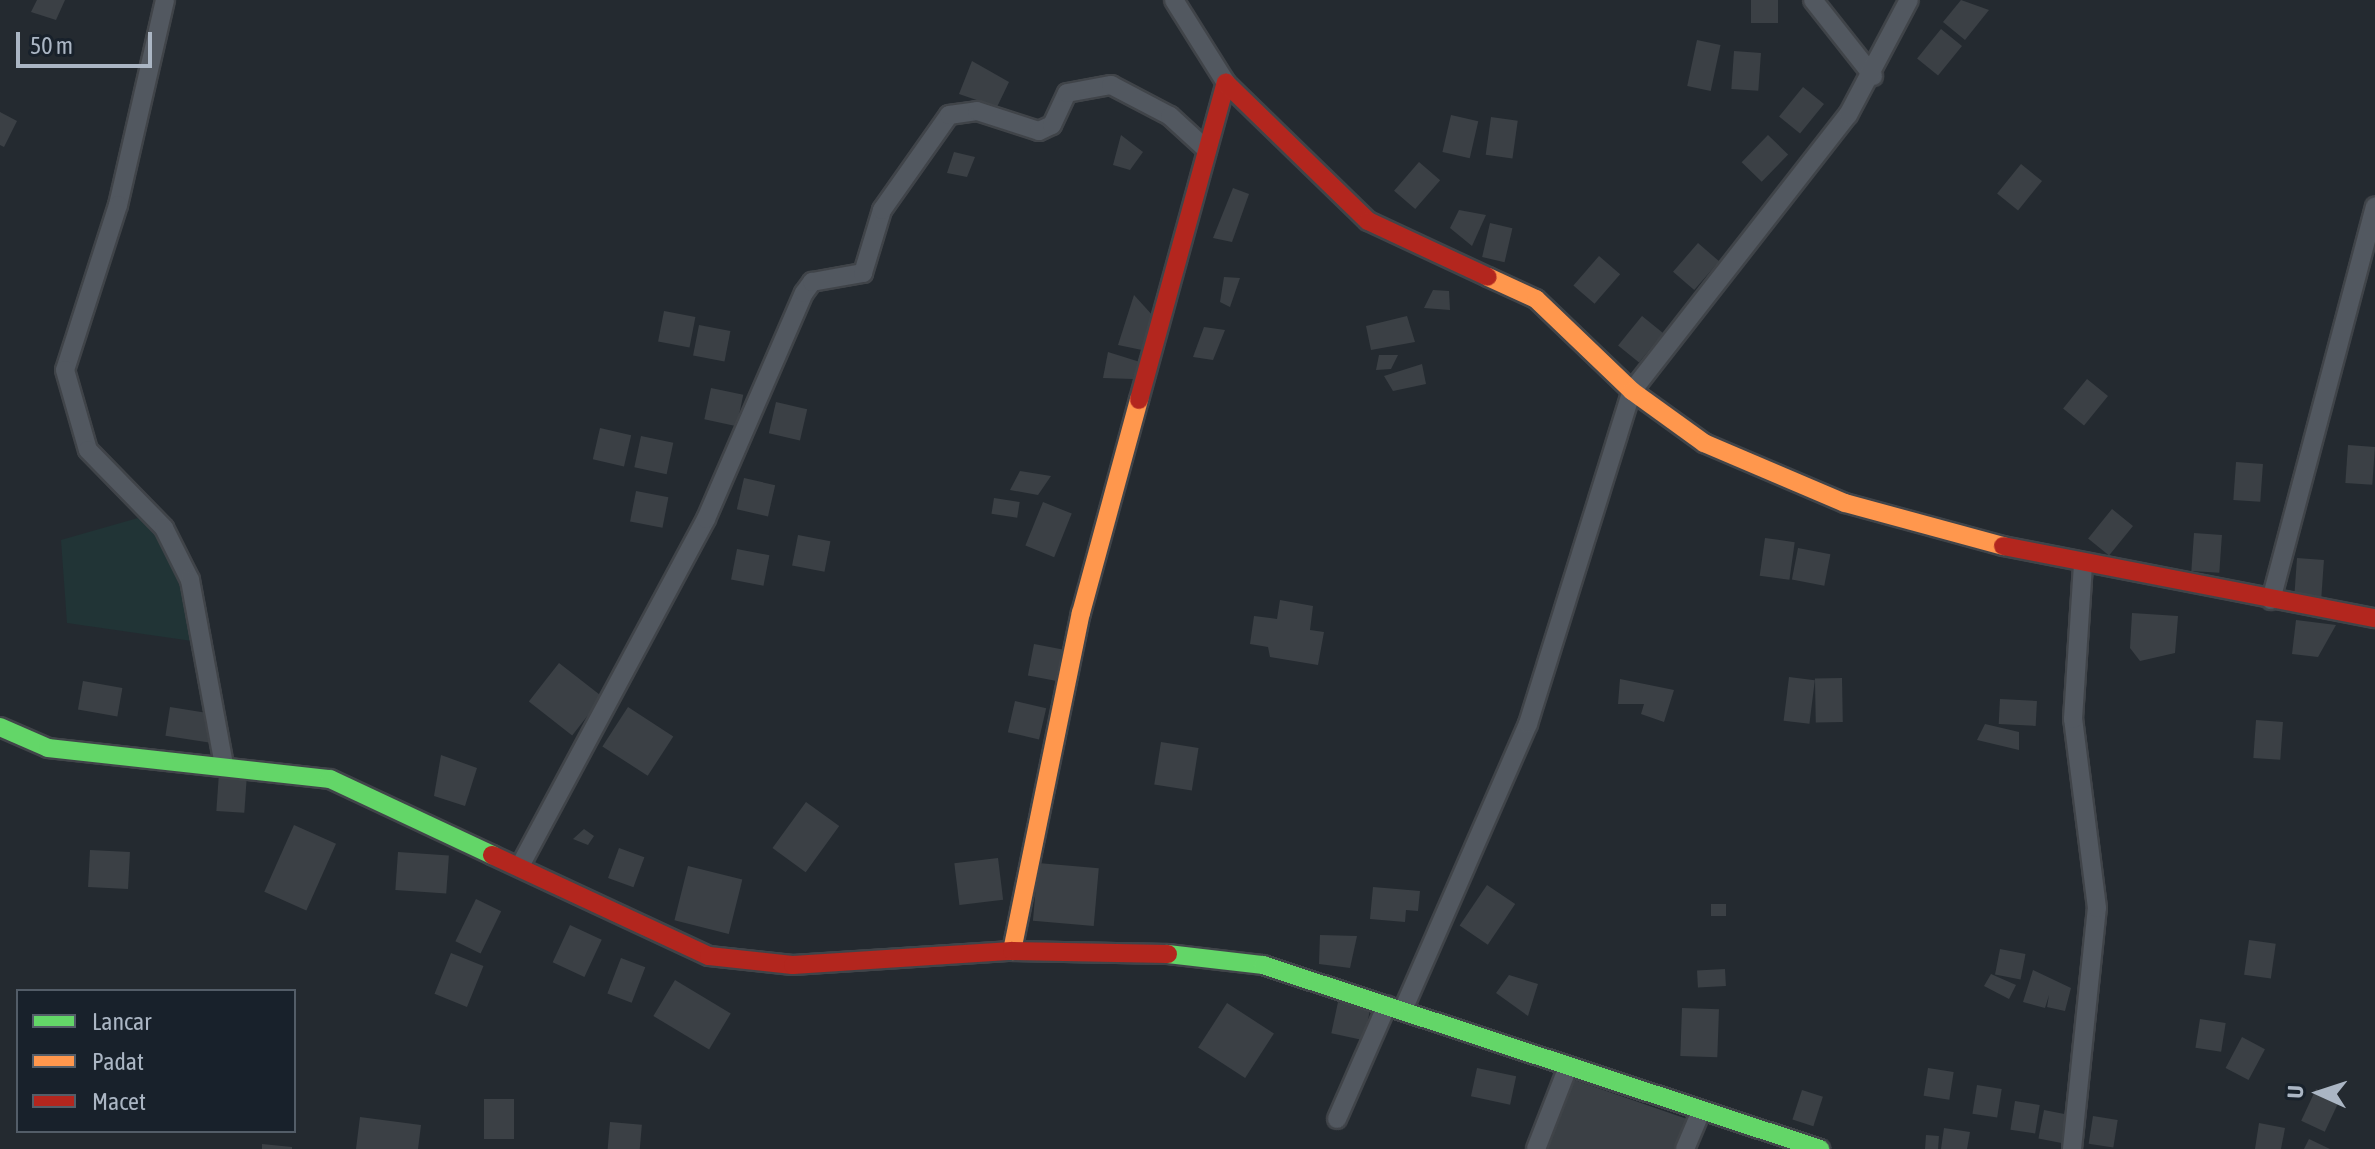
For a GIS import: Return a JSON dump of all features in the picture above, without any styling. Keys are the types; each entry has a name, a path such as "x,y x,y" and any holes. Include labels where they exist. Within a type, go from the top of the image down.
{"street":[{"path":"165,0 118,205 65,370 88,450 164,528 190,580 224,766"},
{"path":"1174,0 1226,83 1368,221 1536,299 1632,391 1704,443 1845,503 2083,564 2375,618"},
{"path":"1813,0 1873,76"},
{"path":"1337,1119 1395,1008 1528,724 1632,391 1873,76 1909,0"},
{"path":"1012,951 1081,613 1226,83"},
{"path":"520,866 706,519 804,293 812,282 863,273 882,210 949,115 977,111 1039,131 1052,125 1067,93 1111,85 1170,116 1206,149"},
{"path":"2271,600 2375,207"},
{"path":"2072,1149 2097,908 2073,719 2083,564"},
{"path":"0,727 48,748 330,779 709,956 754,965 1012,951 1198,955 1274,968 1700,1113 1820,1149"},
{"path":"1536,1149 1568,1067"},
{"path":"1685,1149 1700,1113"}],"shaded area":[{"path":"138,518 158,536 183,587 192,641 67,623 61,540"}],"building":[{"path":"37,0 65,0 56,20 31,12"},
{"path":"1751,0 1778,0 1778,23 1751,23"},
{"path":"1961,0 1989,10 1965,40 1943,22"},
{"path":"1941,29 1962,46 1938,76 1917,59"},
{"path":"1697,40 1720,45 1711,91 1687,86"},
{"path":"1734,51 1761,53 1758,91 1731,89"},
{"path":"972,61 1009,82 997,107 959,94"},
{"path":"1803,87 1824,104 1800,134 1779,117"},
{"path":"0,112 17,121 4,147 0,145"},
{"path":"1451,115 1478,121 1470,158 1442,152"},
{"path":"1491,117 1518,121 1512,158 1486,155"},
{"path":"1121,135 1143,152 1130,170 1113,165"},
{"path":"1768,135 1788,154 1762,182 1742,162"},
{"path":"954,152 975,157 967,177 947,173"},
{"path":"1419,162 1440,180 1415,209 1394,191"},
{"path":"2021,164 2042,181 2018,211 1997,194"},
{"path":"1233,188 1249,194 1232,242 1213,238"},
{"path":"1459,210 1486,215 1472,246 1450,228"},
{"path":"1490,223 1512,228 1505,262 1482,257"},
{"path":"1698,243 1719,261 1694,290 1673,272"},
{"path":"1599,256 1620,274 1595,304 1573,285"},
{"path":"1224,277 1240,278 1230,307 1220,302"},
{"path":"1433,290 1449,291 1450,310 1424,308"},
{"path":"1134,295 1154,317 1142,350 1118,345"},
{"path":"664,311 695,317 689,348 658,341"},
{"path":"1407,316 1415,342 1371,350 1366,326"},
{"path":"1642,316 1663,333 1639,363 1618,346"},
{"path":"699,325 730,331 724,362 693,355"},
{"path":"1204,327 1225,330 1213,360 1193,357"},
{"path":"1108,352 1140,362 1133,379 1103,378"},
{"path":"1379,355 1398,355 1391,369 1376,370"},
{"path":"1422,364 1426,384 1393,391 1384,376"},
{"path":"2087,379 2108,396 2084,426 2063,409"},
{"path":"711,388 743,395 737,426 704,419"},
{"path":"776,402 807,409 800,440 769,433"},
{"path":"600,428 631,435 624,466 593,459"},
{"path":"641,436 673,443 667,474 634,467"},
{"path":"2348,445 2375,447 2372,485 2345,483"},
{"path":"2236,462 2263,464 2260,502 2233,500"},
{"path":"1020,471 1051,476 1038,495 1010,490"},
{"path":"744,478 775,485 768,516 737,509"},
{"path":"636,491 668,497 662,528 630,521"},
{"path":"994,498 1020,502 1017,518 991,514"},
{"path":"1043,502 1072,514 1054,557 1025,546"},
{"path":"2112,509 2133,526 2109,556 2088,539"},
{"path":"2194,533 2222,535 2219,573 2191,571"},
{"path":"798,535 830,541 824,572 792,565"},
{"path":"1765,538 1795,542 1789,580 1760,576"},
{"path":"1798,548 1830,554 1824,586 1792,579"},
{"path":"737,549 769,555 763,586 731,579"},
{"path":"2297,558 2324,560 2321,598 2294,596"},
{"path":"1280,600 1313,606 1310,630 1324,632 1318,665 1270,657 1268,647 1250,644 1254,616 1277,619"},
{"path":"2132,613 2178,616 2175,653 2140,661 2130,648"},
{"path":"2296,620 2336,625 2318,657 2292,654"},
{"path":"1034,644 1065,650 1059,682 1028,675"},
{"path":"559,663 602,697 572,735 529,702"},
{"path":"1789,677 1815,680 1809,724 1784,721"},
{"path":"1815,678 1842,678 1843,722 1816,722"},
{"path":"1620,679 1674,690 1664,722 1641,714 1644,704 1618,704"},
{"path":"83,681 122,688 117,717 78,710"},
{"path":"2000,699 2037,701 2036,726 1999,724"},
{"path":"1015,701 1046,708 1039,739 1008,732"},
{"path":"170,707 213,714 209,743 165,736"},
{"path":"628,707 673,736 648,776 602,746"},
{"path":"2256,720 2283,722 2280,760 2253,758"},
{"path":"1985,724 2019,732 2019,750 1977,740"},
{"path":"1161,742 1199,748 1192,790 1154,784"},
{"path":"441,755 477,768 465,806 434,796"},
{"path":"219,773 247,775 244,813 216,811"},
{"path":"806,802 839,826 806,872 772,848"},
{"path":"294,825 336,844 306,910 264,892"},
{"path":"584,829 594,836 588,845 573,839"},
{"path":"619,848 644,857 633,887 608,878"},
{"path":"90,850 130,852 128,889 88,887"},
{"path":"398,852 449,856 446,893 395,890"},
{"path":"998,858 1003,900 959,905 954,863"},
{"path":"1038,863 1099,868 1094,926 1033,921"},
{"path":"688,866 742,880 729,934 674,920"},
{"path":"1487,885 1515,904 1488,945 1460,926"},
{"path":"1373,887 1420,891 1418,911 1406,910 1405,922 1370,919"},
{"path":"476,899 501,911 481,954 455,941"},
{"path":"1711,904 1726,904 1726,916 1711,916"},
{"path":"570,925 602,940 584,977 553,962"},
{"path":"1320,935 1357,936 1350,968 1319,964"},
{"path":"2249,940 2276,944 2271,978 2244,975"},
{"path":"2000,949 2026,954 2021,979 1995,975"},
{"path":"451,953 483,966 467,1007 435,994"},
{"path":"621,958 645,967 632,1003 607,993"},
{"path":"1725,969 1726,986 1698,987 1697,970"},
{"path":"2033,970 2071,988 2065,1011 2047,1007 2049,995 2045,1008 2023,1002"},
{"path":"1991,974 2016,985 2009,999 1984,986"},
{"path":"1509,975 1538,984 1528,1016 1496,993"},
{"path":"675,980 731,1013 709,1049 653,1016"},
{"path":"1338,1002 1370,1009 1364,1040 1331,1033"},
{"path":"1227,1003 1274,1033 1245,1078 1198,1047"},
{"path":"1682,1008 1719,1009 1717,1057 1680,1056"},
{"path":"2200,1019 2226,1023 2221,1052 2195,1048"},
{"path":"2242,1037 2265,1049 2249,1080 2226,1068"},
{"path":"1477,1068 1516,1076 1510,1105 1471,1096"},
{"path":"1928,1068 1954,1072 1949,1100 1924,1096"},
{"path":"1572,1079 1687,1119 1676,1149 1544,1149"},
{"path":"1977,1085 2002,1089 1997,1118 1972,1114"},
{"path":"2316,1089 2340,1100 2325,1132 2301,1121"},
{"path":"1802,1090 1823,1097 1813,1126 1792,1119"},
{"path":"484,1099 514,1099 514,1139 484,1139"},
{"path":"2015,1101 2040,1105 2035,1134 2010,1130"},
{"path":"2044,1110 2070,1115 2064,1143 2038,1138"},
{"path":"2093,1116 2118,1120 2113,1148 2089,1144"},
{"path":"360,1117 421,1125 418,1149 356,1149"},
{"path":"610,1122 642,1125 640,1149 608,1149"},
{"path":"2259,1123 2285,1128 2281,1149 2255,1149"},
{"path":"1944,1128 1970,1132 1967,1149 1941,1149"},
{"path":"1926,1135 1939,1136 1938,1149 1925,1149"},
{"path":"2309,1139 2330,1149 2304,1149"},
{"path":"262,1144 292,1147 292,1149 262,1149"}],"traffic: fast":[{"path":"0,727 48,748 330,779 492,855"},
{"path":"1168,954 1263,965 1820,1149"}],"traffic: slow":[{"path":"1488,277 1536,299 1632,391 1704,443 1845,503 2003,546"},
{"path":"1012,951 1081,613 1139,400"}],"traffic: jam":[{"path":"1139,400 1226,83 1368,221 1488,277"},
{"path":"2003,546 2375,618"},
{"path":"492,855 709,956 793,965 1012,951 1168,954"}]}
